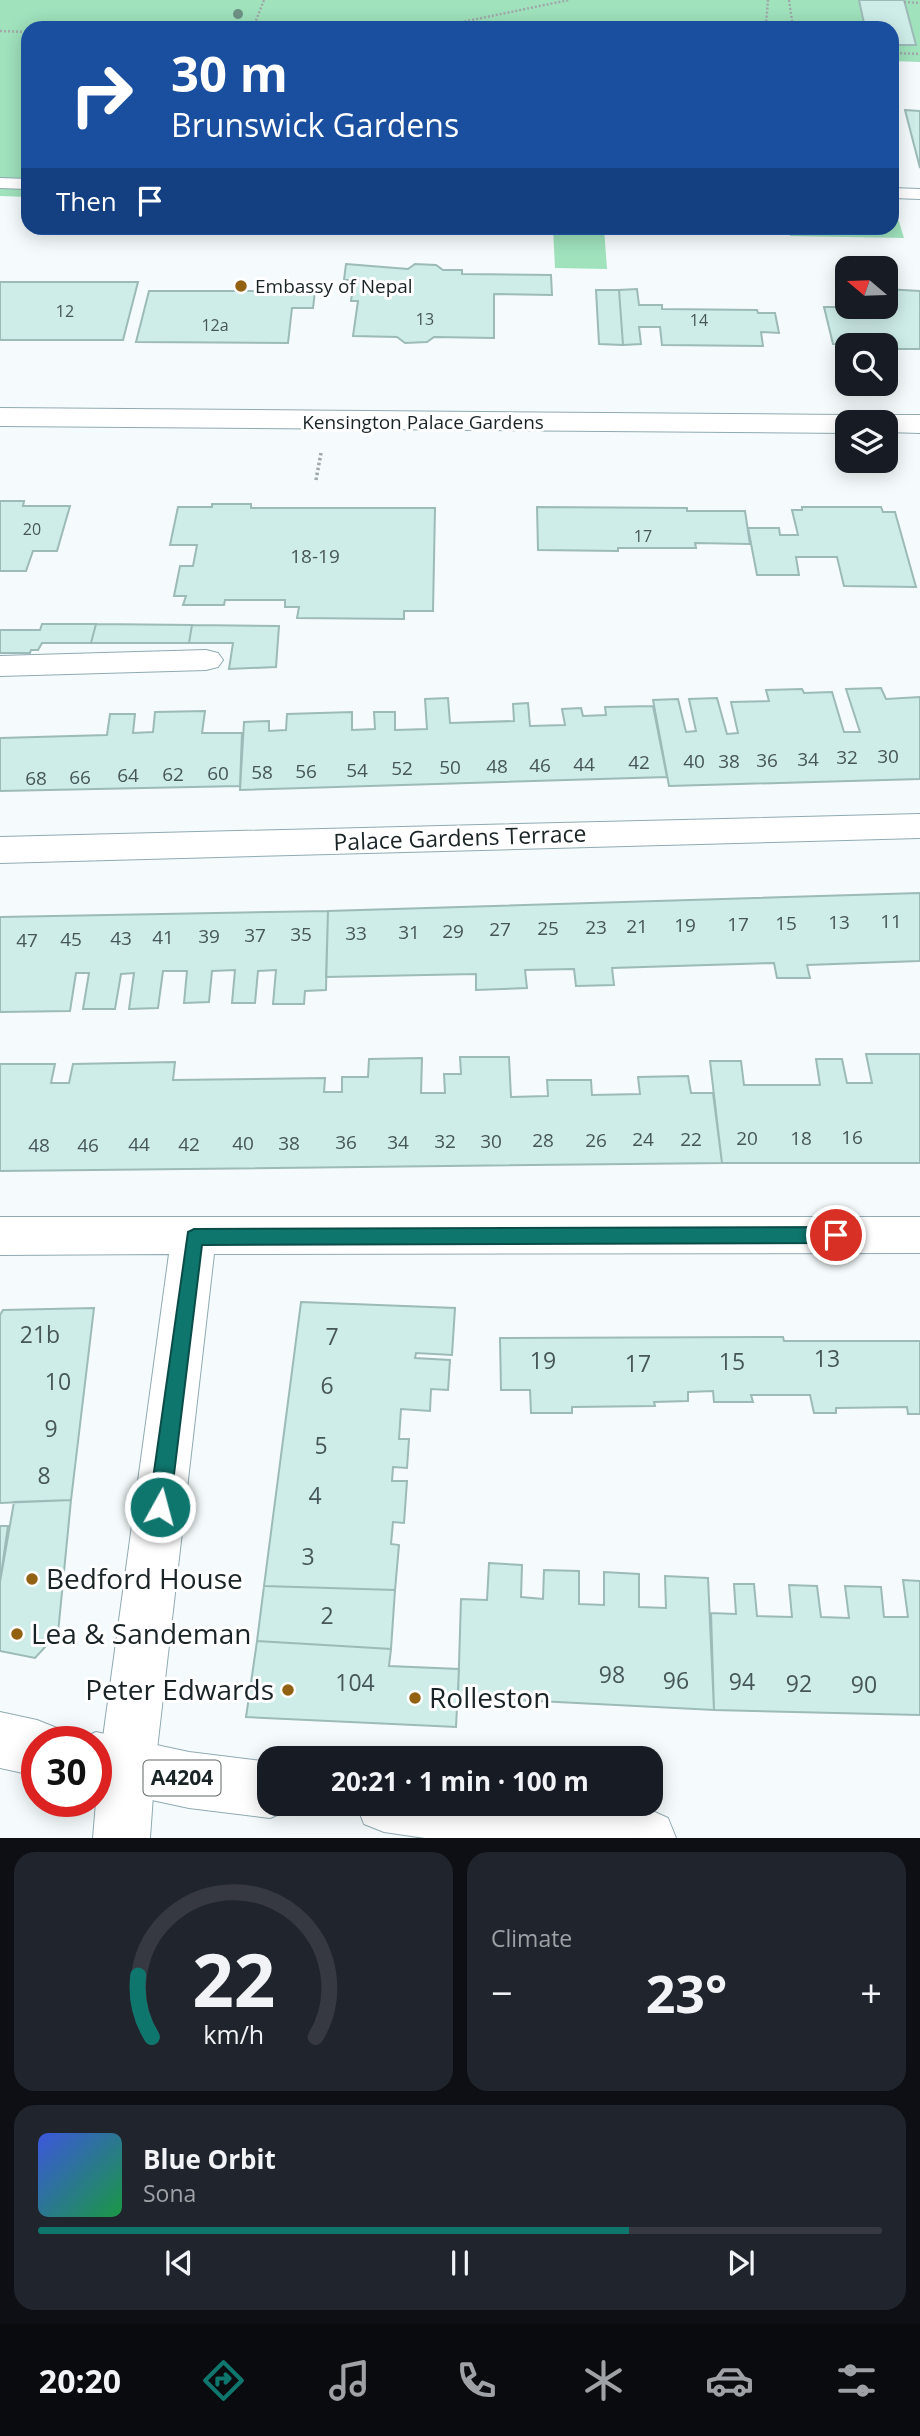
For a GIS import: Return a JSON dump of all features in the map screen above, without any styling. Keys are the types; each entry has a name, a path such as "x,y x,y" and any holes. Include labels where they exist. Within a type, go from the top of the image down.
{"street":[{"name":"Kensington Palace Gardens","path":"0,417 835,424"},
{"path":"898,424 920,424"},
{"path":"0,666 206,660"},
{"name":"Palace Gardens Terrace","path":"0,850 920,826"},
{"path":"0,1236 920,1235"},
{"path":"112,1758 194,1237"},
{"path":"0,1740 21,1745"},
{"name":"A4204","path":"112,1764 189,1780 257,1788"},
{"path":"112,1771 121,1838"},
{"path":"477,1816 648,1838"}],"lane":[{"path":"0,183 21,184"},
{"path":"899,193 920,194"}],"path":[{"path":"256,21 264,0"},
{"path":"467,21 569,0"},
{"path":"766,21 768,0"},
{"path":"789,0 792,21"},
{"path":"904,2 920,3"},
{"path":"0,31 21,32"},
{"path":"899,53 920,54"},
{"path":"316,480 319,464"}],"green space":[{"path":"0,0 920,0 920,62 899,61 899,21 21,21 21,197 0,196"},
{"path":"899,222 904,238 790,236 899,235"},
{"path":"553,235 605,235 607,269 555,268"}],"building":[{"path":"859,0 904,0 916,45 899,45 899,21 864,21"},
{"path":"905,110 920,111 920,168"},
{"path":"346,264 408,269 415,264 436,265 443,270 462,270 462,274 551,275 552,295 494,294 494,338 434,337 427,342 405,343 397,337 353,336 358,301 351,301 354,280 344,280"},
{"path":"0,282 138,282 123,340 0,340"},
{"path":"637,289 639,305 662,305 662,309 757,310 758,313 775,313 779,333 761,332 763,346 662,345 660,327 639,327 641,344 623,345 619,290"},
{"path":"596,290 619,290 623,345 599,344"},
{"path":"898,290 920,291 920,349 898,349 898,333 835,333 833,344 824,307 835,307 835,319 898,319"},
{"path":"149,291 315,291 313,308 292,308 288,343 136,342"},
{"path":"0,501 24,501 23,506 70,506 57,551 33,551 26,571 0,571"},
{"path":"212,504 251,504 251,508 435,508 433,611 404,611 404,619 297,618 299,607 285,607 285,600 225,600 224,605 183,605 186,596 174,596 180,566 193,566 197,545 170,545 178,507 212,507"},
{"path":"537,507 745,511 750,544 695,543 696,548 618,548 618,551 538,550"},
{"path":"802,507 881,507 883,512 895,512 916,587 844,586 837,557 796,557 799,575 757,575 748,528 779,528 780,535 798,535 792,510 802,510"},
{"path":"42,624 96,624 91,643 42,643 38,650 31,650 30,653 0,653 0,630 40,630"},
{"path":"96,624 192,625 189,643 91,643"},
{"path":"192,625 279,626 276,667 229,669 233,643 189,643"},
{"path":"881,688 886,699 920,697 920,779 669,786 653,700 678,699 686,732 696,731 689,699 717,698 727,734 738,733 731,702 769,701 766,690 832,692 844,732 860,732 846,689"},
{"path":"448,698 450,723 514,721 513,704 528,703 530,726 565,725 562,709 581,708 583,716 606,715 605,707 653,706 667,777 240,790 244,722 269,721 269,731 286,730 287,714 352,712 352,730 375,729 374,712 395,712 395,730 427,729 425,699"},
{"path":"205,711 202,733 242,733 240,786 0,791 0,738 107,735 110,714 135,714 133,733 153,732 155,712"},
{"path":"920,893 920,961 807,965 810,978 777,978 774,963 612,968 614,985 576,986 574,969 525,970 527,988 476,990 476,974 326,977 328,911"},
{"path":"328,911 326,990 305,991 304,1004 273,1004 276,970 258,971 255,1003 232,1003 235,970 212,971 209,1002 184,1003 187,971 163,971 158,1008 129,1009 134,973 121,974 115,1009 83,1009 89,973 76,973 70,1011 0,1012 0,917"},
{"path":"866,1054 920,1054 920,1163 722,1163 710,1061 741,1061 744,1085 820,1085 816,1059 842,1059 847,1083 872,1083"},
{"path":"460,1057 509,1057 511,1097 548,1096 547,1080 591,1080 592,1095 640,1094 638,1077 688,1076 691,1093 713,1093 722,1163 0,1171 0,1064 55,1064 51,1083 69,1083 73,1064 175,1062 173,1080 325,1078 324,1092 342,1092 342,1077 368,1077 369,1059 422,1058 421,1093 445,1093 444,1074 461,1074"},
{"path":"301,1302 455,1308 452,1355 416,1353 415,1358 450,1360 448,1390 431,1389 430,1411 401,1409 399,1439 409,1439 407,1468 393,1467 392,1481 407,1481 404,1523 393,1522 391,1544 399,1545 395,1590 264,1586"},
{"path":"94,1308 71,1500 0,1503 0,1315 3,1310"},
{"path":"783,1337 784,1341 920,1341 920,1414 908,1414 907,1407 836,1408 836,1413 814,1413 810,1395 751,1395 753,1402 714,1402 713,1391 688,1392 688,1401 654,1402 655,1406 572,1407 572,1413 531,1413 530,1390 501,1390 500,1338"},
{"name":"Bedford House","path":"71,1500 58,1633 35,1658 0,1651 0,1582 14,1502"},
{"path":"0,1526 8,1526 0,1582"},
{"path":"489,1563 522,1565 521,1597 543,1599 544,1570 579,1571 579,1604 604,1605 604,1572 639,1574 639,1607 666,1608 665,1576 708,1578 714,1710 458,1697 461,1599 487,1600"},
{"path":"903,1580 920,1581 920,1715 714,1710 711,1613 736,1614 734,1584 754,1584 757,1616 792,1617 789,1585 817,1586 821,1617 849,1618 845,1586 881,1587 884,1617 908,1617"},
{"path":"264,1586 395,1590 391,1649 257,1641"},
{"path":"257,1641 391,1649 389,1666 459,1669 456,1727 246,1717"}],"place":[{"name":"Embassy of Nepal","path":"241,286"},
{"name":"Bedford House","path":"32,1579"},
{"name":"Lea & Sandeman","path":"17,1634"},
{"name":"Peter Edwards","path":"288,1690"},
{"name":"Rolleston","path":"415,1698"}],"route":[{"path":"160,1507 194,1237 836,1235"}]}
